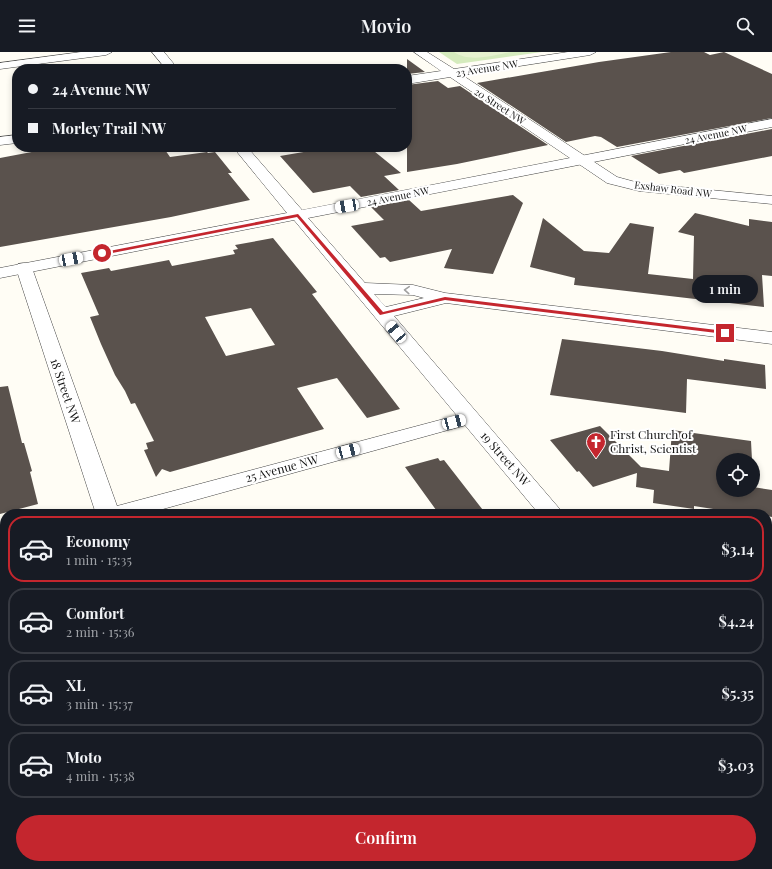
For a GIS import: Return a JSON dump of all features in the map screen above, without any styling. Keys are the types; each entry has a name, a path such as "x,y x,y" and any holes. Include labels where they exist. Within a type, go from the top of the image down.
{"street":[{"path":"15,64 106,52"},
{"path":"158,52 168,64"},
{"name":"20 Street NW","path":"420,52 581,160"},
{"name":"23 Avenue NW","path":"412,79 590,52"},
{"path":"0,66 12,64"},
{"name":"24 Avenue NW","path":"0,273 772,123"},
{"path":"0,142 12,140"},
{"name":"19 Street NW","path":"244,152 548,509"},
{"name":"Exshaw Road NW","path":"581,160 612,180 639,187 772,200"},
{"name":"18 Street NW","path":"24,268 106,509"},
{"path":"360,288 413,290 445,298 772,338"},
{"path":"382,314 445,298"},
{"name":"25 Avenue NW","path":"135,509 470,418"}],"green space":[{"path":"439,52 542,52 457,64"},
{"path":"454,52 511,52 474,58"}],"building":[{"path":"671,52 704,52 710,55 724,52 772,74 772,118 617,147 601,137 595,136 566,142 477,83 599,62"},
{"path":"407,59 425,72 412,73 412,64 407,64"},
{"path":"438,81 448,88 460,86 548,145 457,164 407,172 407,152 412,152 412,84"},
{"path":"772,129 772,156 684,173 680,170 659,174 631,156"},
{"path":"32,152 166,152 170,157 215,152 232,173 228,173 250,200 171,217 0,247 0,158"},
{"path":"304,152 375,152 401,173 384,176 399,190 361,197 350,186 313,193 280,156"},
{"path":"513,195 523,203 493,274 444,268 452,249 390,262 385,257 380,258 351,226 384,220 371,207 409,200 421,211"},
{"path":"695,213 749,226 749,219 772,222 772,276 762,275 764,307 574,285 575,278 530,267 543,218 584,251 609,253 630,223 654,227 648,274 693,279 694,236 678,232"},
{"path":"273,238 317,292 312,294 400,409 367,418 337,378 297,388 324,429 170,472 162,469 156,477 144,450 148,449 146,443 154,441 135,403 131,404 115,375 101,344 90,317 99,315 81,273 109,268 111,271 169,260 172,266 235,254 233,250 238,249 235,245","holes":["251,308 275,345 226,356 205,317"]},
{"path":"562,339 662,351 724,361 724,359 765,365 766,389 687,379 686,413 550,395"},
{"path":"8,386 22,443 24,443 32,471 30,472 38,504 19,509 0,509 0,387"},
{"path":"600,426 641,467 669,471 672,430 751,441 752,453 716,453 716,497 760,497 760,488 772,490 772,509 713,509 694,506 694,509 653,503 654,490 636,487 637,473 593,487 579,471 577,472 550,440"},
{"path":"438,458 440,461 444,460 482,509 435,509 405,467"}],"place":[{"name":"First Church of Christ, Scientist","path":"596,459"}],"route":[{"path":"102,253 298,216 382,314 445,298 725,333"}]}
